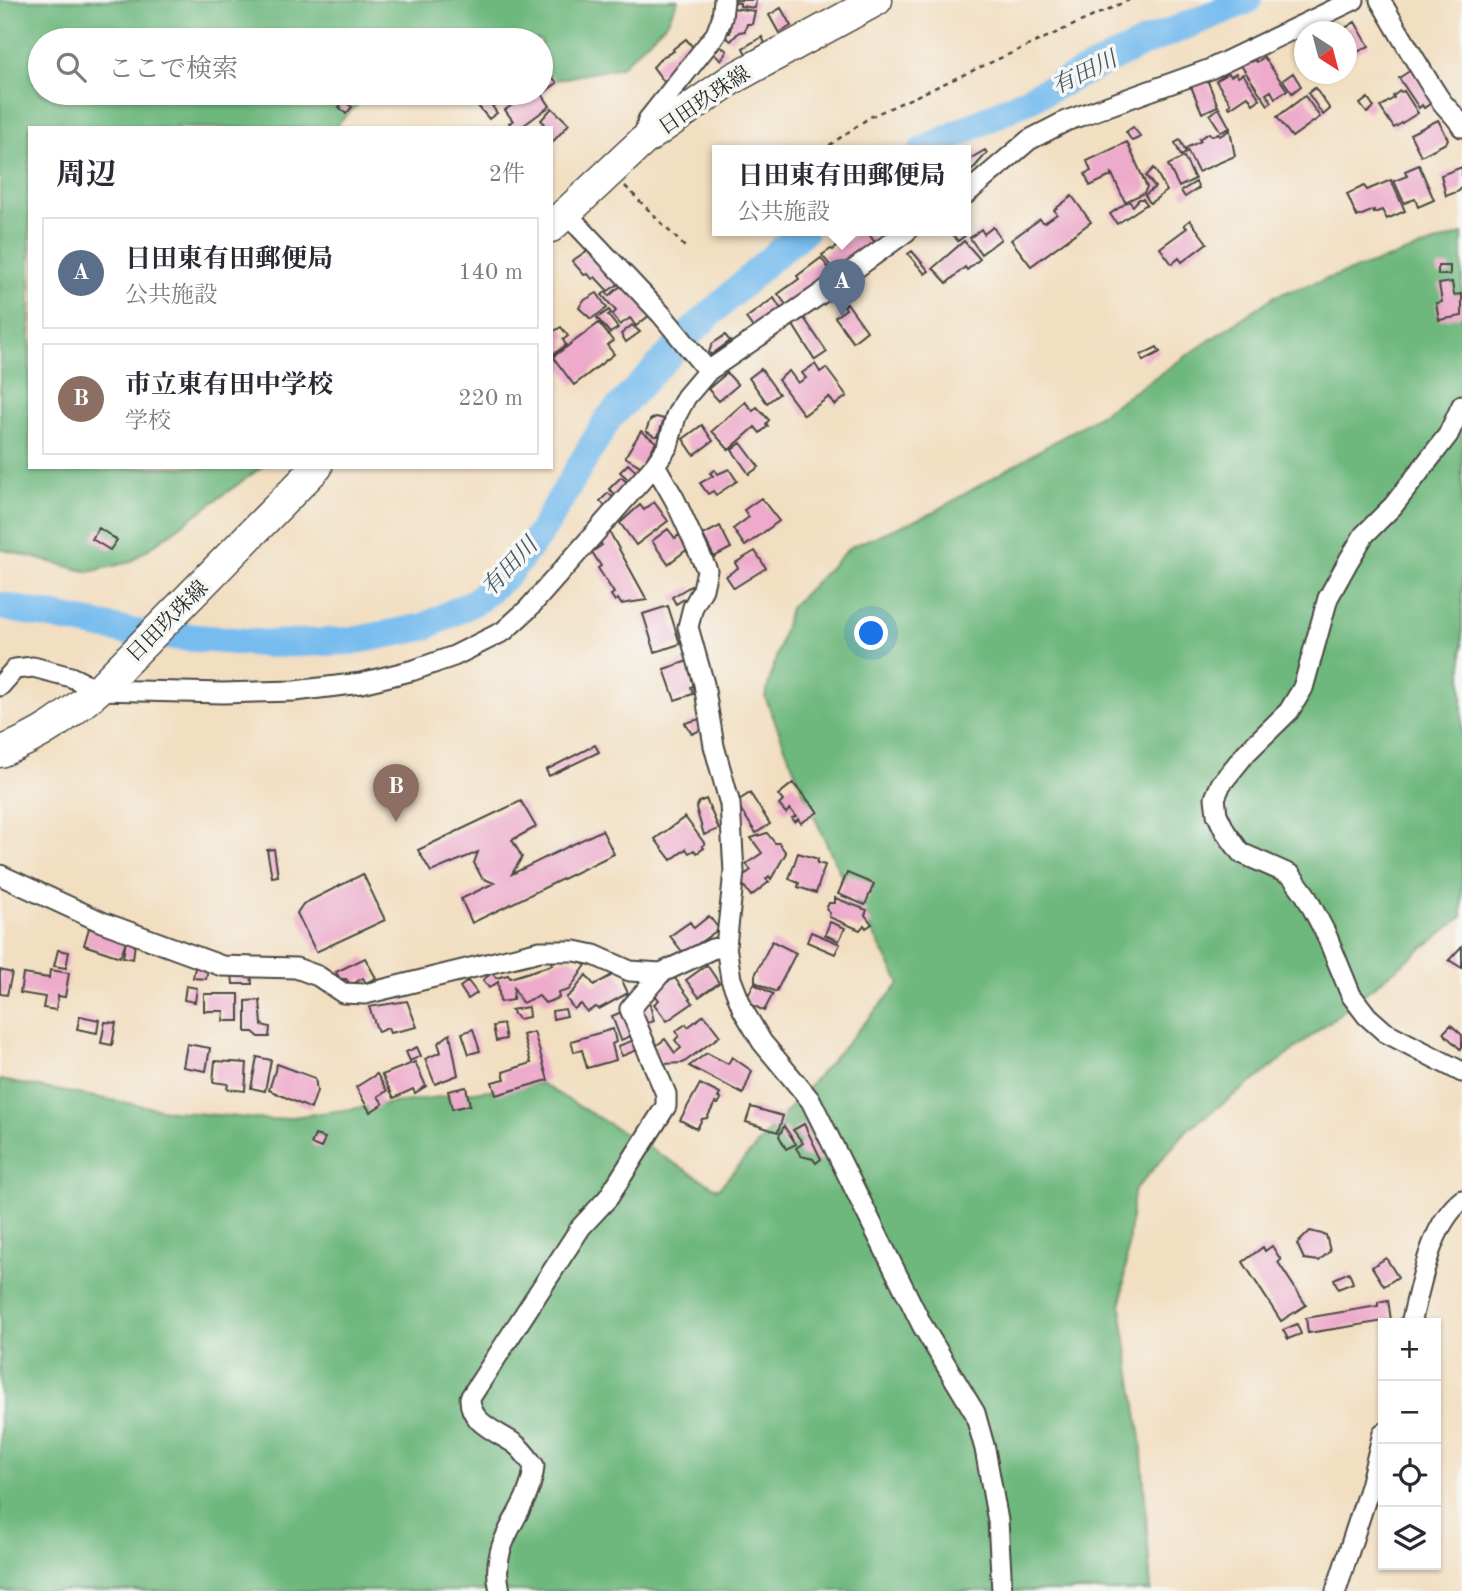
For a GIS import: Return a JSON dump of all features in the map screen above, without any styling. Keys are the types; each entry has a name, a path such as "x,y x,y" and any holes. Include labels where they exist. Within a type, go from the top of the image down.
{"main road":[{"name":"日田玖珠線","path":"559,220 643,141 732,79 877,0"},
{"name":"日田玖珠線","path":"0,752 27,741 60,722 104,683 315,469"}],"street":[{"path":"643,141 648,120 716,34 722,18 724,0"},
{"path":"971,190 1029,140 1066,121 1208,70 1354,0"},
{"path":"1380,0 1417,65 1462,127"},
{"path":"559,220 661,314 708,371"},
{"path":"0,686 15,669 33,667 104,683 223,693 295,691 360,683 414,670 454,656 504,631 528,609 655,465 668,446 676,416 685,397 708,371 900,236"},
{"path":"1462,405 1448,435 1393,506 1364,535 1349,560 1328,598 1303,688 1296,700 1289,711 1246,753 1221,784 1215,798 1217,814 1225,831 1241,853 1291,875 1305,894 1326,934 1351,995 1367,1016 1385,1032 1462,1072"},
{"path":"655,465 675,500 707,570 703,589 693,607 688,627 704,684 714,746 730,804 734,872 726,946 731,979 743,1010 762,1042 811,1101 922,1325 975,1413 985,1449 998,1521 1002,1591"},
{"path":"0,875 102,922 203,960 222,966 296,968 318,976 343,993 365,994 540,951 575,951 594,955 630,971 661,974"},
{"path":"500,1591 497,1577 498,1558 503,1538 533,1481 534,1466 518,1446 481,1422 470,1407 470,1398 581,1227 608,1198 666,1106 666,1094 630,1009 661,974 712,949 726,946"},
{"path":"1412,1318 1434,1241 1453,1207 1462,1200"},
{"path":"1336,1591 1370,1486 1380,1444"}],"path":[{"path":"830,145 870,117 1129,0"},
{"path":"610,172 685,247"}],"green space":[{"path":"0,0 678,0 668,21 621,67 553,80 553,28 28,28 28,105 357,105 338,126 28,126 28,469 259,469 130,562 89,572 0,549"},
{"path":"1462,234 1462,917 1258,1078 1188,1129 1134,1191 1121,1308 1141,1439 1151,1591 0,1591 0,1080 172,1111 271,1120 540,1083 718,1189 900,983 838,869 765,697 790,608 850,547 932,513 1095,418 1275,296"}],"building":[{"path":"732,0 756,0 755,8 740,6 740,3"},
{"path":"733,8 755,11 752,24 747,24 745,31 739,32 731,41 724,36 730,33"},
{"path":"781,8 791,26 779,33 769,15"},
{"path":"1357,25 1369,46 1357,52"},
{"path":"762,37 765,43 746,54 743,48"},
{"path":"686,39 696,51 665,83 653,67"},
{"path":"719,45 727,51 721,60 713,53"},
{"path":"1264,57 1287,90 1275,98 1271,91 1266,94 1272,102 1268,105 1240,64 1248,58 1251,62 1257,62"},
{"path":"1411,70 1432,99 1424,108 1422,105 1419,108 1399,78"},
{"path":"1228,73 1231,76 1236,73 1238,77 1243,74 1260,99 1253,104 1248,96 1230,108 1228,106 1231,104 1216,81"},
{"path":"1293,73 1294,84 1301,86 1292,93 1283,80"},
{"path":"1206,77 1218,106 1202,113 1190,84"},
{"path":"1315,88 1330,109 1323,115 1308,93"},
{"path":"1400,91 1404,91 1418,113 1394,128 1380,107"},
{"path":"1305,96 1320,117 1292,137 1277,117"},
{"path":"1368,98 1374,107 1367,113 1360,104"},
{"path":"349,105 352,107 346,114 339,107"},
{"path":"494,105 492,106 497,113 489,119 478,106"},
{"path":"512,105 550,106 523,126 511,126 509,123 513,121 505,110"},
{"path":"552,108 569,124 553,142 553,126 541,126 544,123 541,120"},
{"path":"1219,108 1230,128 1221,132 1210,115"},
{"path":"1438,120 1448,139 1446,143 1421,156 1410,134"},
{"path":"1133,127 1141,137 1132,141 1126,132"},
{"path":"1230,130 1235,156 1198,172 1186,148 1201,141 1199,139 1209,133 1212,136 1218,133 1220,136"},
{"path":"1180,140 1186,153 1181,156 1175,143"},
{"path":"1127,142 1147,187 1144,193 1125,202 1111,172 1111,176 1090,186 1085,174 1091,171 1087,161"},
{"path":"985,150 987,153 971,171 971,158"},
{"path":"1184,157 1195,179 1179,187 1168,165"},
{"path":"1419,165 1434,200 1418,207 1415,199 1404,203 1394,181 1407,176 1405,171"},
{"path":"1462,167 1462,186 1459,191 1446,196 1441,175"},
{"path":"1154,168 1167,191 1150,203 1145,195 1155,187 1146,176"},
{"path":"1391,180 1405,211 1387,219 1382,210 1374,213 1374,210 1357,217 1347,194 1364,186 1367,190"},
{"path":"1196,182 1199,188 1185,197 1181,191"},
{"path":"1072,196 1091,222 1031,266 1011,240 1040,219 1044,223 1057,214 1054,210"},
{"path":"1139,199 1143,199 1147,204 1117,224 1110,214 1129,201 1133,206"},
{"path":"1190,220 1207,243 1182,262 1179,258 1172,264 1160,248 1187,228 1184,225"},
{"path":"993,227 1001,239 981,254 970,238 981,229 984,234"},
{"path":"870,236 875,243 837,274 822,255 833,250 844,239 846,242 853,237"},
{"path":"964,241 980,259 967,270 965,267 947,283 933,268"},
{"path":"591,248 620,283 608,291 595,277 592,279 588,274 584,275 572,261"},
{"path":"912,251 929,271 925,274 908,254"},
{"path":"821,258 833,274 787,306 778,294"},
{"path":"1438,266 1450,266 1450,275 1438,275"},
{"path":"1452,282 1454,295 1462,294 1462,316 1439,320 1436,303 1442,302 1439,284"},
{"path":"624,283 651,314 636,326 630,318 620,325 612,315 616,311 602,295 606,292 609,296"},
{"path":"597,293 607,308 591,319 579,308 583,301"},
{"path":"774,298 782,311 754,329 746,318"},
{"path":"847,303 867,331 853,342 835,317 846,309 844,306"},
{"path":"609,310 611,313 608,315 618,328 610,333 597,318"},
{"path":"804,318 827,352 815,360 793,325"},
{"path":"599,323 613,341 607,345 614,354 574,385 553,357"},
{"path":"632,325 640,332 626,342 621,334"},
{"path":"561,327 568,336 563,340 566,345 553,355 553,332"},
{"path":"725,335 730,341 711,355 709,352 712,344"},
{"path":"1157,347 1160,352 1143,361 1141,355"},
{"path":"815,364 820,372 826,368 847,396 835,405 829,397 804,415 778,380 789,371 798,383 806,378 802,373"},
{"path":"761,369 779,394 767,403 749,378"},
{"path":"727,373 738,385 719,401 708,389"},
{"path":"745,402 753,411 757,407 769,420 766,424 768,426 760,433 755,427 729,450 712,431"},
{"path":"656,417 664,419 658,436 654,436 646,431 650,420"},
{"path":"702,425 713,441 694,455 683,439"},
{"path":"641,431 656,442 642,467 625,457"},
{"path":"741,443 759,467 749,474 732,450"},
{"path":"628,464 638,473 631,482 620,472"},
{"path":"729,469 737,481 716,495 713,491 708,494 700,483 713,476 710,473 715,470 718,474"},
{"path":"621,477 629,484 617,496 609,489"},
{"path":"608,493 614,498 606,507 600,501"},
{"path":"761,498 779,521 745,546 733,529 749,517 744,510"},
{"path":"654,502 668,521 636,545 620,523 640,505 644,510"},
{"path":"720,526 731,548 714,557 703,535"},
{"path":"99,528 117,540 110,550 92,539"},
{"path":"608,529 647,600 621,604 611,595 614,593 598,568 601,566 592,552 602,545 599,541"},
{"path":"668,529 675,538 679,535 689,548 668,564 652,541"},
{"path":"755,551 766,568 734,588 726,576 738,568 735,563"},
{"path":"691,586 693,591 690,600 684,599 676,604 672,597"},
{"path":"668,606 680,644 655,652 643,614"},
{"path":"688,661 697,683 691,687 693,694 675,700 664,669"},
{"path":"700,719 703,729 692,734 685,723"},
{"path":"595,745 599,752 549,776 546,770"},
{"path":"793,783 818,812 801,823 798,819 795,822 792,818 796,816 790,809 786,813 779,805 783,801 778,795"},
{"path":"750,793 770,824 756,833 736,802"},
{"path":"706,799 719,829 704,835 696,808 699,802"},
{"path":"521,801 536,827 512,840 522,857 512,874 602,830 614,854 472,923 461,899 494,883 482,878 474,863 478,852 431,872 418,850"},
{"path":"685,817 705,844 702,846 704,848 697,853 694,850 689,853 686,849 671,860 655,839"},
{"path":"767,833 786,853 771,879 769,876 766,879 769,882 751,896 739,879 751,870 746,864 762,853 751,838"},
{"path":"274,849 278,876 272,877 267,850"},
{"path":"798,853 818,859 817,863 825,865 816,893 798,887 799,883 789,879"},
{"path":"847,873 874,884 865,905 838,894"},
{"path":"363,874 385,920 316,952 297,913 303,904"},
{"path":"835,898 867,910 865,915 872,924 866,928 864,925 860,930 829,917 830,913 826,909 829,903 835,903"},
{"path":"709,916 719,929 684,954 670,936 690,922 694,928"},
{"path":"830,922 845,928 839,941 825,935"},
{"path":"89,928 126,941 120,957 84,945"},
{"path":"811,932 840,944 835,954 807,942"},
{"path":"126,941 135,943 133,959 123,957"},
{"path":"772,941 796,953 776,992 755,982 755,975"},
{"path":"1462,946 1462,968 1449,960"},
{"path":"58,950 69,952 66,968 54,966"},
{"path":"365,958 376,978 366,983 363,978 351,985 346,979 340,979 336,972"},
{"path":"570,958 586,965 569,990 558,993 559,998 545,1003 539,996 522,1003 514,988 513,1000 500,1002 498,982 489,988 483,980 492,973 496,978 508,975 510,978 552,965 551,962"},
{"path":"707,965 719,983 699,997 686,980"},
{"path":"195,967 208,969 206,979 193,978"},
{"path":"0,970 12,973 7,995 0,994"},
{"path":"50,970 69,973 65,997 58,996 56,1010 43,1008 45,997 20,993 23,974 49,978"},
{"path":"251,972 252,984 233,984 232,973"},
{"path":"618,972 628,993 599,1009 596,1007 587,1012 581,1004 574,1009 566,998 586,975 594,985"},
{"path":"674,977 693,1003 667,1021 654,1004 659,1000 653,992"},
{"path":"468,981 477,993 468,999 460,987"},
{"path":"754,984 773,994 764,1011 745,1001"},
{"path":"186,986 197,988 195,1002 184,1000"},
{"path":"204,994 239,994 239,1021 223,1021 224,1011 204,1011"},
{"path":"260,1000 262,1025 270,1027 269,1037 259,1037 253,1032 246,1032 246,1001"},
{"path":"407,1001 417,1027 390,1033 388,1028 378,1032 369,1007"},
{"path":"649,1001 654,1021 644,1024 638,1003"},
{"path":"528,1007 529,1017 518,1019 511,1010"},
{"path":"565,1009 567,1016 553,1019 552,1011"},
{"path":"626,1010 636,1034 621,1040 612,1016"},
{"path":"704,1015 720,1036 683,1063 663,1064 652,1049 665,1039 675,1053 681,1048 675,1040 679,1036 676,1031 686,1024 688,1027"},
{"path":"80,1016 99,1020 97,1033 77,1029"},
{"path":"105,1022 116,1023 112,1045 101,1043"},
{"path":"503,1024 506,1039 496,1041 493,1026"},
{"path":"1451,1025 1462,1035 1460,1049 1443,1033"},
{"path":"473,1029 480,1051 469,1054 462,1033"},
{"path":"613,1029 616,1042 612,1044 616,1060 587,1068 582,1050 574,1052 571,1041"},
{"path":"534,1032 548,1080 496,1095 492,1082 505,1079 503,1072 531,1063 523,1035"},
{"path":"450,1034 458,1075 435,1084 425,1059 441,1052 438,1043"},
{"path":"637,1039 640,1049 622,1056 618,1046"},
{"path":"187,1044 210,1048 206,1071 183,1067"},
{"path":"417,1047 421,1056 410,1061 406,1052"},
{"path":"707,1053 728,1064 732,1057 752,1071 743,1094 689,1066"},
{"path":"257,1057 271,1060 265,1091 251,1088"},
{"path":"215,1061 247,1063 245,1091 227,1089 228,1084 213,1082"},
{"path":"415,1062 426,1086 415,1093 413,1089 394,1098 382,1075"},
{"path":"277,1064 315,1078 317,1091 311,1109 269,1090"},
{"path":"377,1074 387,1091 378,1096 383,1104 370,1112 356,1087"},
{"path":"700,1084 720,1094 718,1098 721,1099 718,1104 715,1103 707,1118 702,1119 697,1129 680,1120"},
{"path":"466,1087 470,1105 452,1109 448,1091"},
{"path":"751,1107 783,1116 778,1132 746,1122"},
{"path":"804,1124 821,1159 816,1163 813,1159 801,1156 796,1148 803,1143 793,1130"},
{"path":"784,1126 796,1144 786,1149 779,1136"},
{"path":"315,1135 325,1138 321,1148 311,1144"},
{"path":"1310,1231 1326,1235 1330,1251 1319,1261 1304,1259 1297,1244"},
{"path":"1272,1246 1281,1260 1278,1262 1306,1305 1281,1321 1243,1262 1263,1247 1265,1251"},
{"path":"1386,1258 1398,1277 1384,1286 1372,1267"},
{"path":"1349,1272 1353,1283 1338,1289 1334,1279"},
{"path":"1388,1300 1391,1318 1378,1318 1378,1322 1308,1333 1306,1318 1378,1306 1378,1302"},
{"path":"1297,1324 1301,1334 1288,1339 1283,1330"}],"waterway":[{"name":"有田川","path":"934,145 1146,42 1248,0"},
{"name":"有田川","path":"0,606 136,633 271,644 352,641 424,627 476,601 509,573 541,532 608,419 693,330 798,236"}],"place":[{"name":"日田東有田郵便局","path":"842,317"},
{"name":"市立東有田中学校","path":"396,822"}]}
